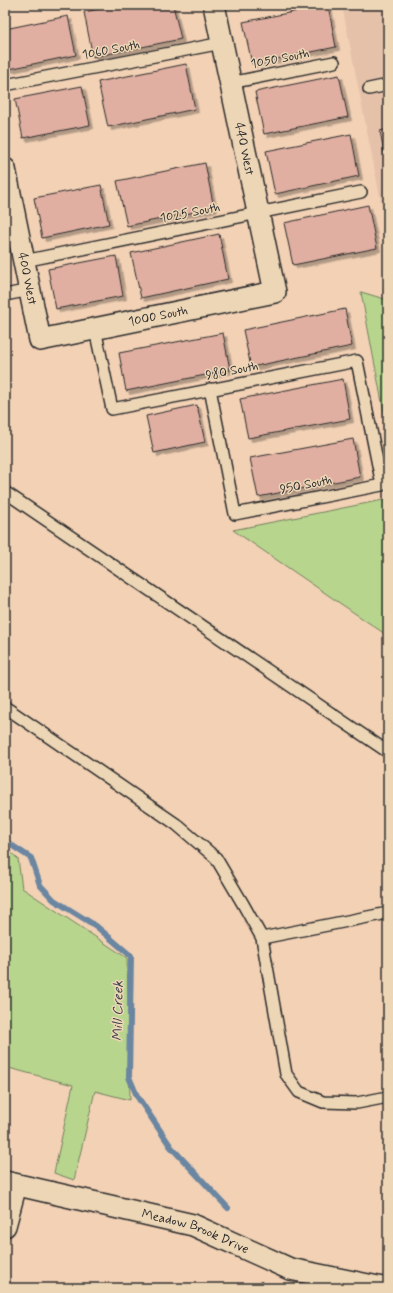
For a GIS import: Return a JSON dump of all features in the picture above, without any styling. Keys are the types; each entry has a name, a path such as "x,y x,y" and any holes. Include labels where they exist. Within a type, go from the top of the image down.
{"street":[{"name":"440 West","path":"214,5 275,292"},
{"name":"400 West","path":"5,169 40,340"},
{"name":"1000 South","path":"40,340 275,292"},
{"path":"5,1226 10,1183"},
{"name":"Meadow Brook Drive","path":"10,1183 193,1225 290,1269 383,1288"}],"lane":[{"name":"1060 South","path":"5,85 222,43"},
{"name":"1050 South","path":"230,83 334,62"},
{"path":"369,89 388,85"},
{"name":"1025 South","path":"24,261 361,192"},
{"path":"5,296 30,290"},
{"name":"980 South","path":"95,329 112,408 357,361 382,485"},
{"name":"950 South","path":"210,389 235,514 382,485"},
{"path":"5,492 388,752"},
{"path":"5,707 176,824 216,858 262,938 286,1074 299,1092 323,1102 357,1103 388,1097"},
{"path":"262,938 388,913"}],"path":[{"path":"261,1281 262,1288"}],"shaded area":[{"path":"342,5 388,5 388,237"}],"green space":[{"path":"361,292 388,300 388,434"},
{"path":"388,499 388,636 233,530"},
{"path":"5,847 18,859 22,888 127,958 130,1100 95,1091 74,1180 54,1173 73,1085 5,1067"}],"building":[{"path":"119,5 173,5 181,39 93,57 84,12"},
{"path":"328,5 336,47 252,64 243,22"},
{"path":"68,16 76,55 9,69 5,52 5,29"},
{"path":"186,64 195,109 108,127 98,82"},
{"path":"339,75 348,117 264,134 255,92"},
{"path":"82,86 90,125 23,138 15,99"},
{"path":"388,129 388,173 380,131"},
{"path":"351,134 359,176 275,194 266,151"},
{"path":"205,163 214,208 127,226 117,181"},
{"path":"101,185 109,224 42,238 34,198"},
{"path":"368,205 377,248 293,265 284,223"},
{"path":"219,234 228,279 141,298 131,253"},
{"path":"116,256 123,296 56,309 48,269"},
{"path":"345,309 352,346 251,367 243,330"},
{"path":"223,333 230,370 126,391 119,353"},
{"path":"343,379 350,419 248,438 240,399"},
{"path":"197,405 205,442 154,453 146,416"},
{"path":"353,439 360,477 258,497 250,458"}],"waterway":[{"name":"Mill Creek","path":"5,841 31,858 40,885 54,900 96,926 131,956 129,1077 137,1096 171,1147 228,1208"}]}
